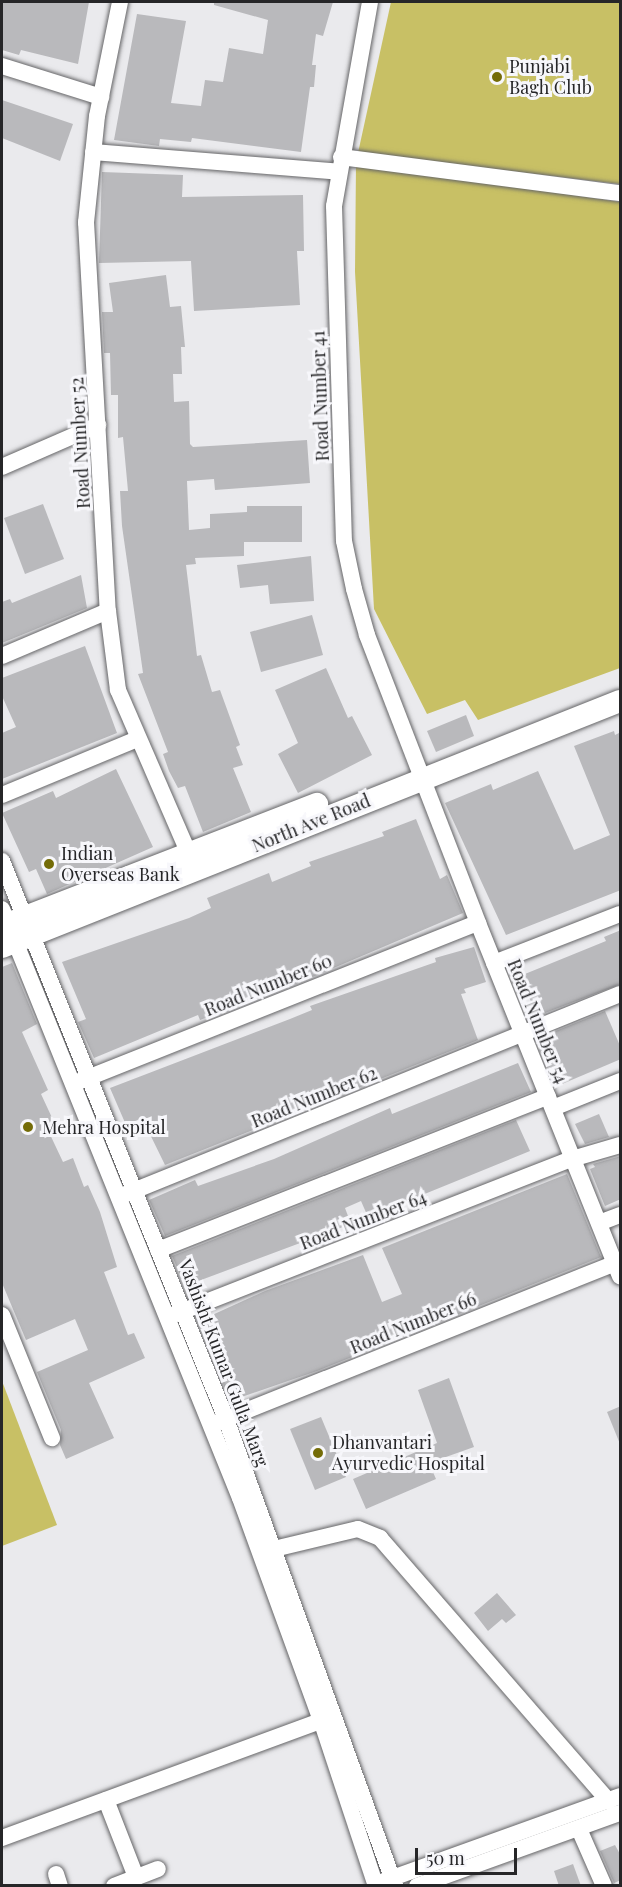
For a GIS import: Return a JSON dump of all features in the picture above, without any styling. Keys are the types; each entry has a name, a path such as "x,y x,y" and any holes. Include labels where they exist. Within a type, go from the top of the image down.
{"street":[{"name":"Road Number 52","path":"120,2 101,97 86,222 108,611 118,690 137,739 193,861"},
{"name":"Road Number 41","path":"370,2 334,206 344,541 367,635 422,771"},
{"path":"2,66 101,97"},
{"path":"93,152 340,165 621,193"},
{"path":"2,467 98,424"},
{"path":"2,656 108,611"},
{"path":"422,771 621,687"},
{"name":"North Ave Road","path":"12,928 193,861 422,771 621,701"},
{"path":"2,795 137,739"},
{"name":"Road Number 54","path":"422,771 477,923 618,1270"},
{"name":"Vashisht Kumar Gulla Marg","path":"2,861 12,928 81,1081 176,1314 219,1422 328,1718 394,1882"},
{"path":"494,963 621,914"},
{"name":"Road Number 60","path":"81,1081 477,923"},
{"name":"Road Number 62","path":"127,1193 621,994"},
{"path":"158,1250 550,1102 621,1082"},
{"name":"Road Number 64","path":"176,1314 572,1159 621,1145"},
{"name":"Vashisht Kumar Gulla Marg","path":"127,1193 158,1250 176,1314"},
{"path":"599,1223 621,1215"},
{"name":"Road Number 66","path":"219,1422 618,1270"},
{"path":"2,1315 52,1438"},
{"name":"Vashisht Kumar Gulla Marg","path":"219,1422 274,1549 328,1718 375,1885"},
{"path":"274,1549 358,1529 380,1538 617,1803"},
{"path":"2,1838 328,1718"},
{"path":"106,1800 136,1877"},
{"path":"417,1886 579,1829 617,1803"},
{"path":"375,1885 394,1882 617,1803"},
{"path":"579,1829 603,1886"},
{"path":"114,1886 158,1869"}],"shaded area":[{"name":"Punjabi Bagh Club","path":"391,2 620,2 620,184 358,153"},
{"path":"356,163 620,202 620,668 478,720 465,700 427,714 374,609 355,272"},
{"path":"2,1381 57,1525 2,1546"}],"building":[{"path":"2,2 89,2 78,64 21,50 19,55 2,50"},
{"path":"214,2 333,2 323,36 316,34 312,65 316,65 314,87 310,87 301,152 192,138 191,142 160,139 159,146 114,140 137,14 186,21 171,103 201,106 205,80 223,82 229,48 263,54 268,20 214,5"},
{"path":"2,100 73,124 60,161 2,138"},
{"path":"102,172 183,175 182,197 303,195 304,251 297,251 300,305 194,311 191,261 99,263"},
{"path":"166,275 170,307 181,306 185,347 181,347 182,374 173,374 174,402 189,401 190,444 193,447 307,440 310,483 215,490 214,479 187,481 189,530 210,528 210,514 247,512 247,506 302,506 302,542 244,542 244,556 195,558 196,564 186,565 197,656 201,655 212,692 220,690 240,745 236,747 243,765 233,768 251,812 203,832 185,786 178,788 169,771 163,754 168,752 138,674 143,673 122,526 120,491 128,491 123,437 118,438 118,395 111,395 110,353 104,353 102,312 113,312 109,283"},
{"path":"43,504 64,559 25,574 4,518"},
{"path":"311,556 314,601 270,604 268,585 240,588 237,565"},
{"path":"81,575 87,608 2,643 2,602 10,599 12,603"},
{"path":"312,615 323,655 261,672 250,632"},
{"path":"85,646 117,733 2,779 2,733 16,727 2,696 2,678"},
{"path":"326,668 348,718 352,716 372,755 298,793 278,754 298,743 275,690"},
{"path":"466,715 474,736 436,752 427,731"},
{"path":"614,731 615,735 621,732 621,890 506,935 445,803 491,784 493,790 538,771 574,850 610,835 574,746"},
{"path":"116,769 153,847 47,894 36,869 29,872 2,813 53,791 56,798"},
{"path":"416,819 440,879 447,875 463,913 303,981 200,1020 198,1015 94,1058 78,1022 86,1019 62,962 189,918 211,908 207,898 269,873 272,882 311,866 309,862 384,836 382,832"},
{"path":"621,930 621,984 537,1016 520,976 606,941 604,937"},
{"path":"474,947 486,982 464,989 466,993 461,994 478,1040 165,1165 142,1118 126,1125 110,1088 312,1010 310,1006 436,962 435,958"},
{"path":"12,963 37,1024 22,1032 48,1090 41,1094 54,1122 46,1126 63,1162 73,1158 84,1187 88,1185 100,1212 117,1267 104,1272 128,1335 134,1333 145,1358 89,1383 114,1438 66,1459 60,1445 61,1430 37,1372 88,1350 75,1319 26,1340 2,1283 2,967"},
{"path":"605,1011 621,1048 621,1059 555,1087 536,1039"},
{"path":"518,1063 531,1092 165,1236 149,1200 195,1180 198,1186 274,1159 390,1108 392,1114"},
{"path":"599,1114 609,1137 585,1144 575,1124"},
{"path":"516,1120 530,1151 368,1217 361,1201 345,1208 351,1224 185,1286 172,1256"},
{"path":"621,1156 621,1199 605,1206 590,1169 595,1167 593,1164"},
{"path":"567,1174 601,1257 317,1371 230,1401 199,1321 265,1291 363,1255 382,1302 402,1294 382,1248"},
{"path":"449,1378 474,1447 429,1463 436,1479 366,1509 353,1479 437,1443 418,1390"},
{"path":"621,1406 621,1444 620,1444 607,1412"},
{"name":"Dhanvantari Ayurvedic Hospital","path":"321,1417 346,1477 315,1490 290,1429"},
{"path":"497,1593 516,1615 506,1623 502,1619 488,1631 474,1613"},
{"path":"615,1845 621,1856 621,1880 614,1883 600,1851"},
{"path":"573,1864 581,1886 559,1886 554,1871"}],"place":[{"name":"Punjabi Bagh Club","path":"497,77"},
{"name":"Indian Overseas Bank","path":"49,864"},
{"name":"Mehra Hospital","path":"28,1127"},
{"name":"Dhanvantari Ayurvedic Hospital","path":"318,1453"}]}
